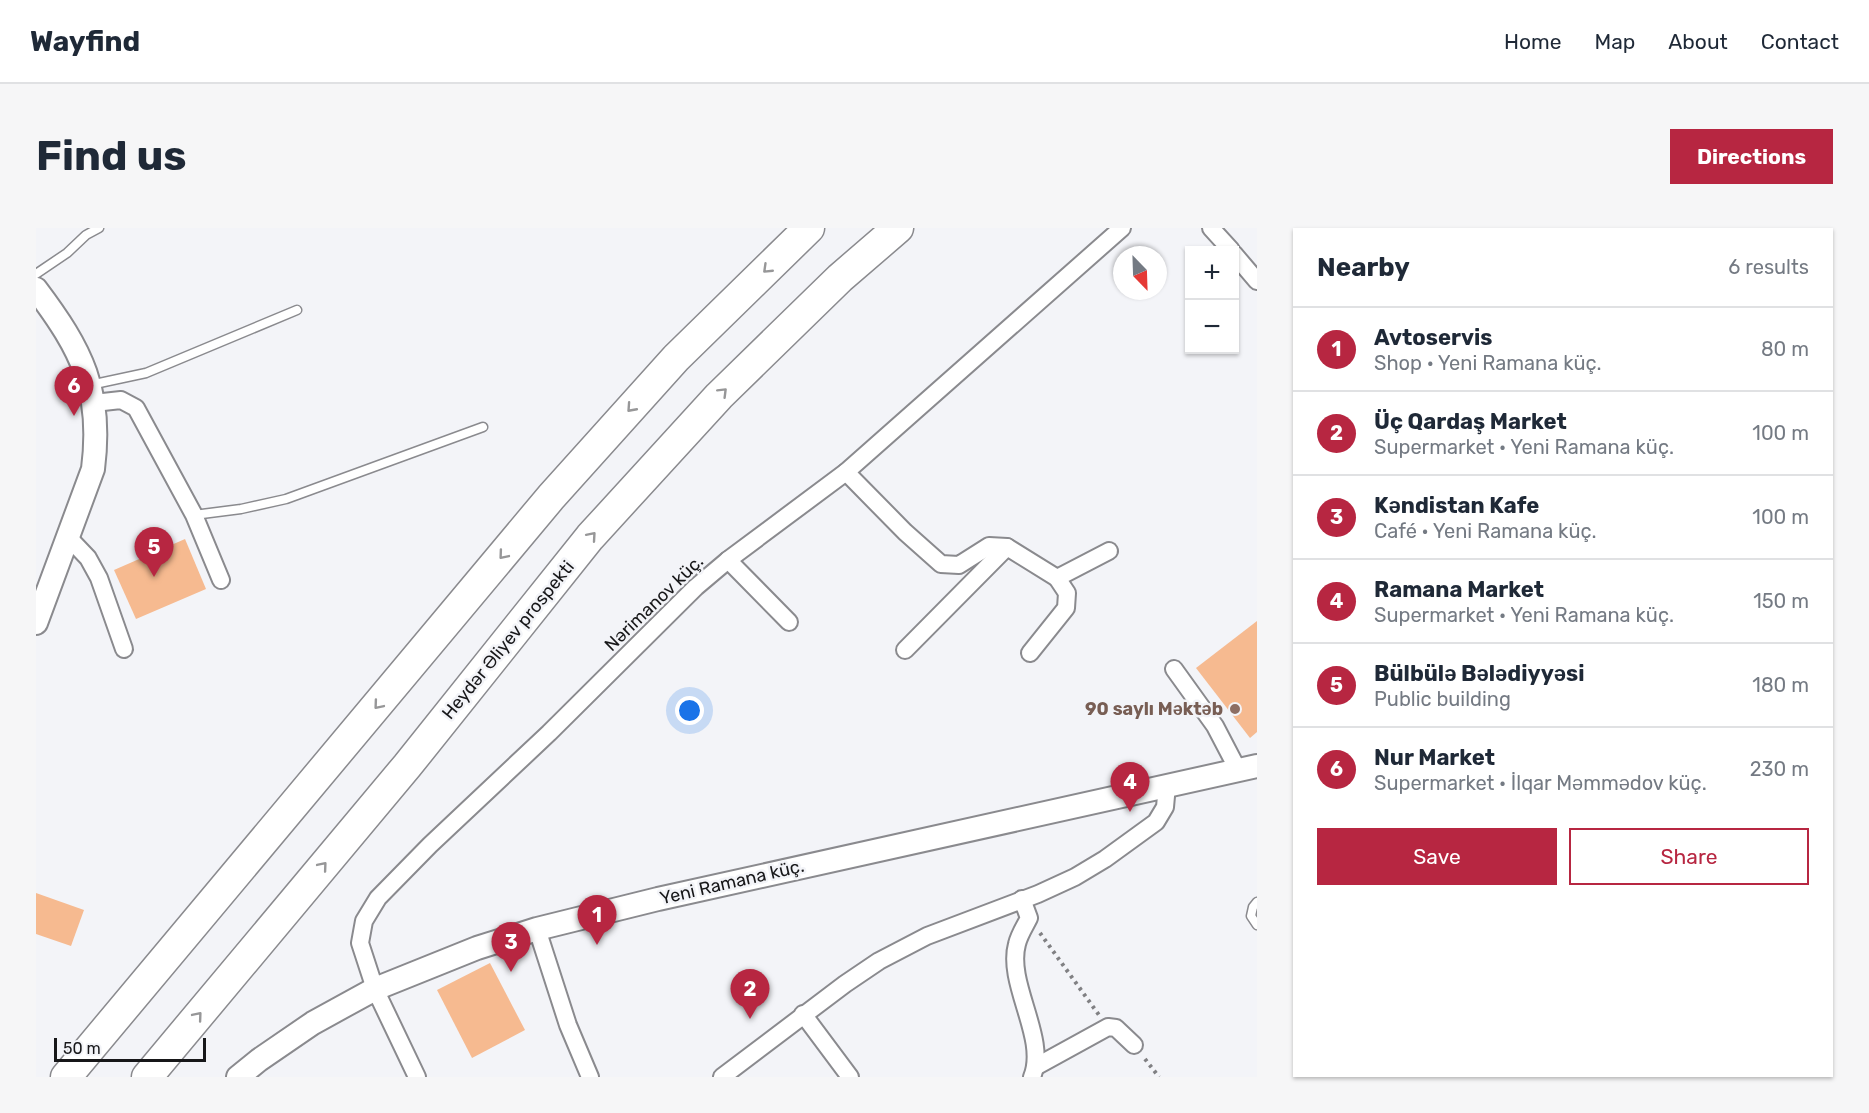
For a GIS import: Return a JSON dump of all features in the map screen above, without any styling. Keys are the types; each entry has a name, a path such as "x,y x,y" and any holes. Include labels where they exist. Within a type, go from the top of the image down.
{"highway":[{"name":"Heydər Əliyev prospekti","path":"147,1077 407,766 590,537 719,396 840,278 898,228"},
{"path":"66,1077 551,497 676,358 807,229"}],"street":[{"name":"Nərimanov küç.","path":"417,1077 375,988 360,943 364,921 378,898 696,587 846,472 1122,228"},
{"path":"1211,228 1227,246"},
{"path":"1239,260 1257,281"},
{"path":"36,290 70,338 92,394 96,446 93,469 36,623"},
{"path":"92,394 121,400 136,408 194,515 221,580"},
{"path":"846,472 905,532 941,564 959,565 989,546 1007,547 1057,578 1066,593 1066,608 1030,652"},
{"path":"68,537 88,558 99,578 124,649"},
{"path":"905,650 1007,547"},
{"path":"1057,578 1109,551"},
{"path":"729,560 789,622"},
{"path":"1174,669 1248,768"},
{"name":"Yeni Ramana küç.","path":"238,1077 313,1023 375,988 477,948 537,929 669,896 1248,768"},
{"path":"722,1077 803,1014 879,961 927,936 1075,877 1105,858 1156,822 1164,807 1167,785"},
{"path":"1022,899 1029,918 1017,944 1016,968 1031,1027 1034,1072 1108,1027 1116,1028 1134,1045"},
{"path":"537,929 568,1024 590,1077"},
{"path":"803,1014 849,1077"}],"lane":[{"path":"36,274 67,253 86,235 99,228"},
{"path":"92,394 297,310"},
{"path":"194,515 242,509 285,499 483,426"},
{"path":"1257,902 1251,916 1257,925"}],"path":[{"path":"1029,918 1108,1027"}],"building":[{"path":"185,539 206,589 136,619 114,570"},
{"path":"1257,621 1257,732 1250,738 1196,668"},
{"path":"36,893 84,910 71,946 36,934"},
{"path":"490,963 525,1030 472,1058 437,990"}],"place":[{"name":"Nur Market","path":"74,416"},
{"name":"Bülbülə Bələdiyyəsi","path":"154,577"},
{"name":"90 saylı Məktəb","path":"1235,709"},
{"name":"Ramana Market","path":"1130,812"},
{"name":"Avtoservis","path":"597,945"},
{"name":"Kəndistan Kafe","path":"511,972"},
{"name":"Üç Qardaş Market","path":"750,1019"}]}
